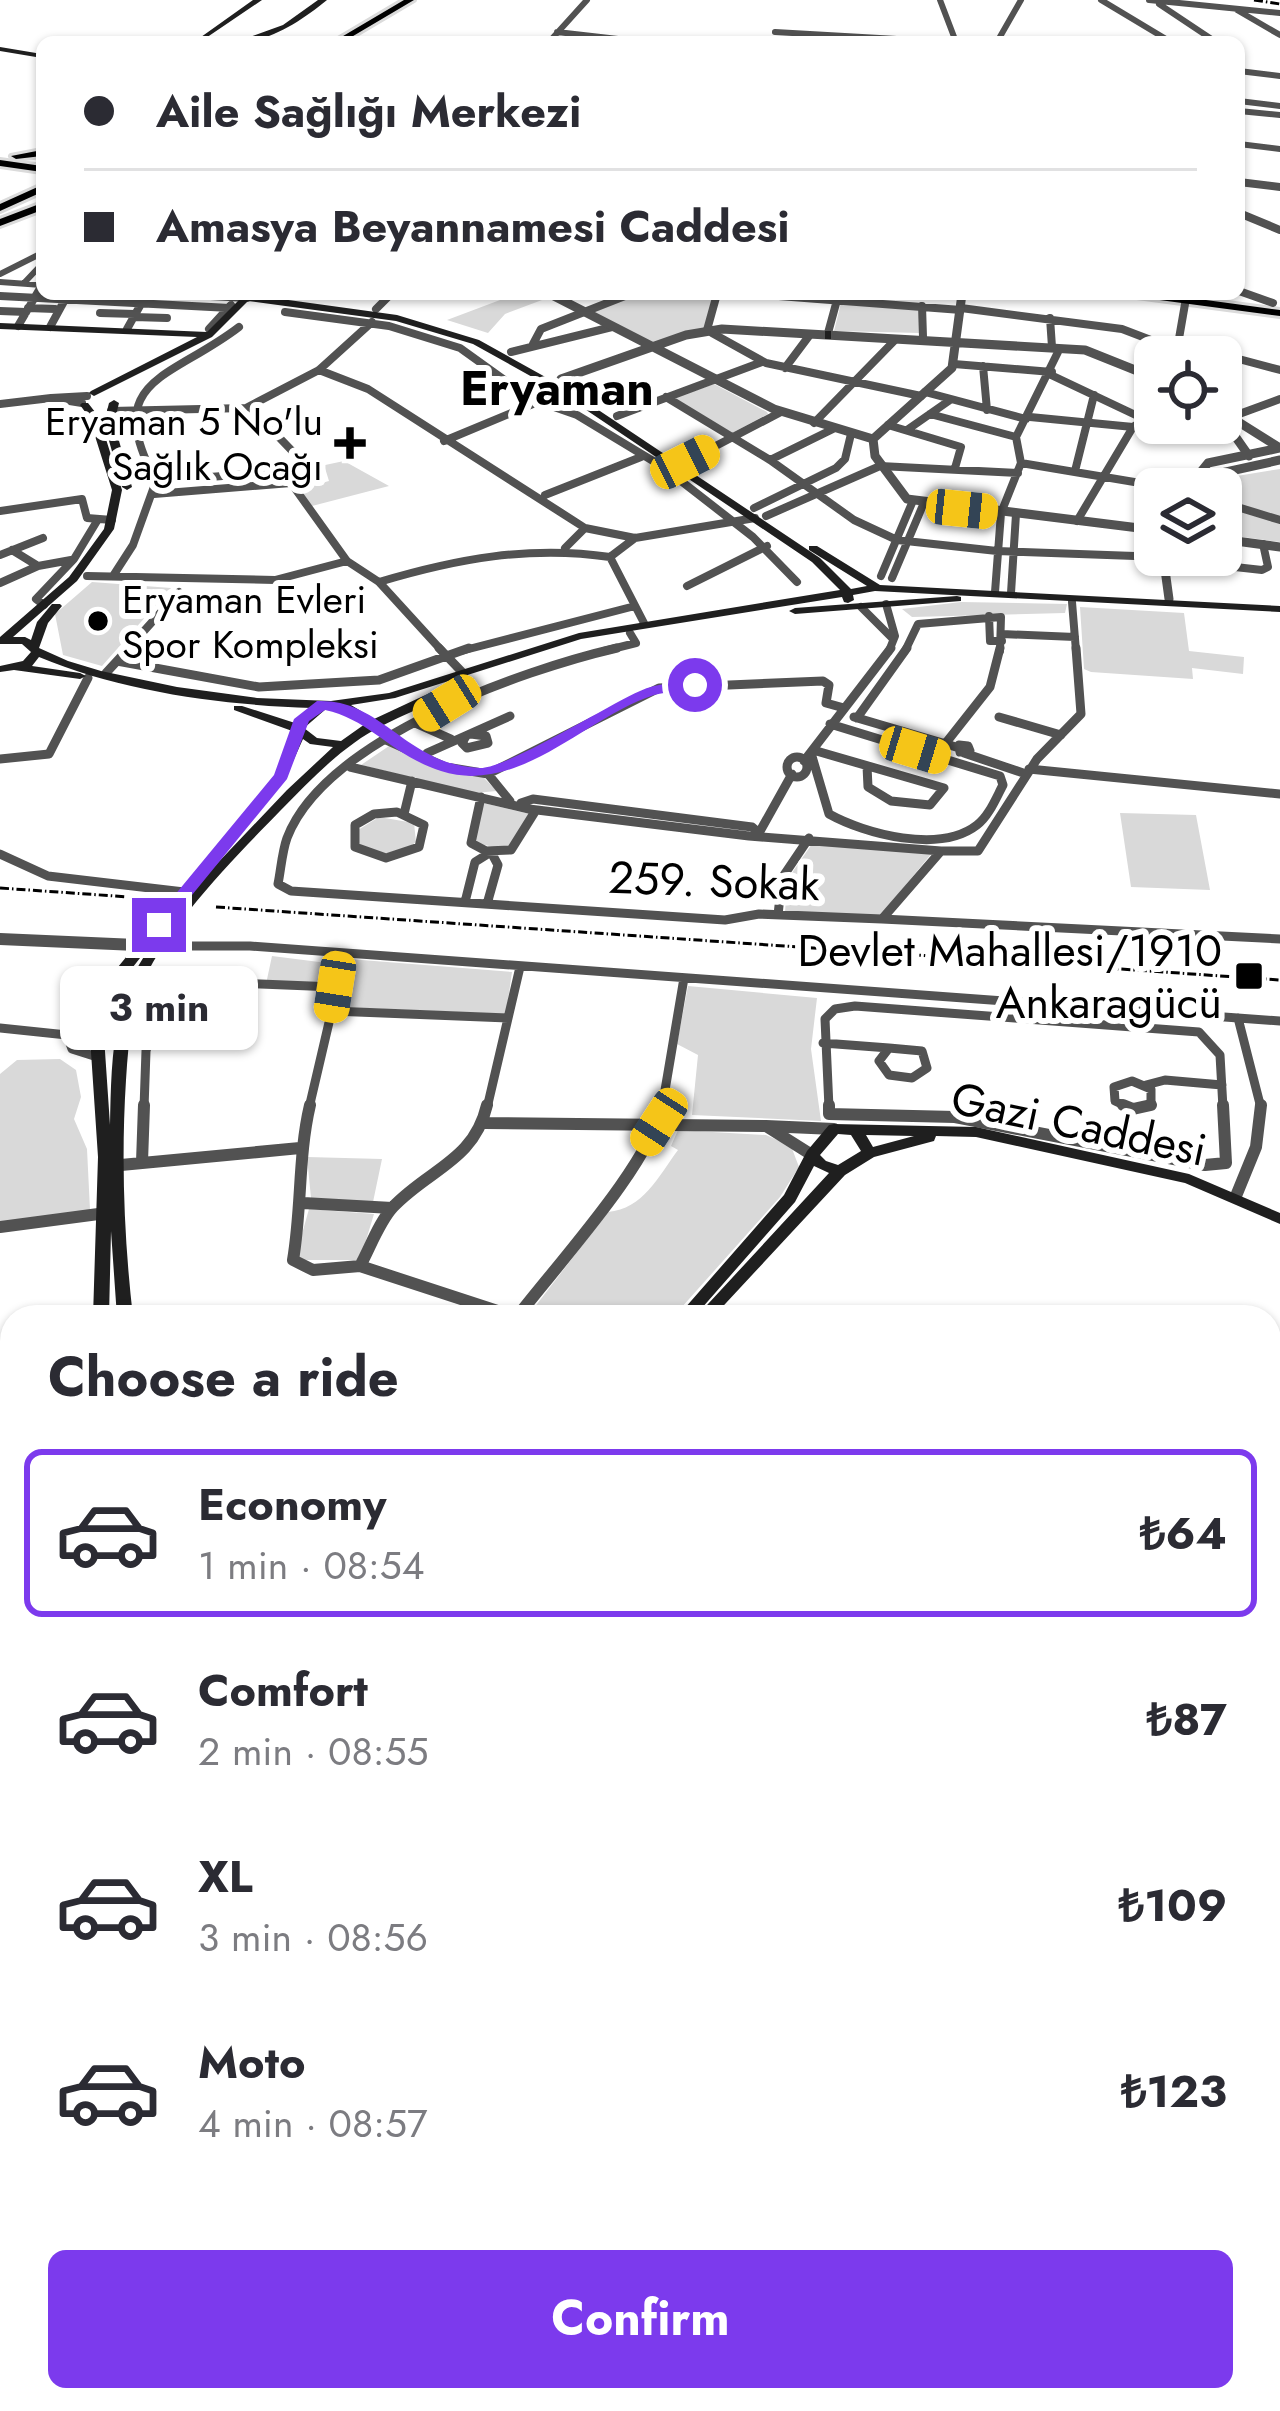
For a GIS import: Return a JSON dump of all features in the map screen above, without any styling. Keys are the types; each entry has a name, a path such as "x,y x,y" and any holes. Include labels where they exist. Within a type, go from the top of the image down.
{"highway":[{"path":"334,36 410,0"},
{"path":"346,36 393,5"},
{"path":"355,36 393,5"},
{"path":"0,159 36,156"},
{"path":"0,159 36,172"},
{"path":"0,197 36,177"},
{"path":"0,208 36,191"},
{"path":"0,223 36,208"},
{"path":"1187,300 1279,309"},
{"path":"1232,300 1279,309"}],"main road":[{"path":"257,36 290,25 326,0"},
{"path":"267,36 292,27 326,0"},
{"path":"202,36 251,2"},
{"path":"0,46 36,50"},
{"path":"87,399 207,334 238,300"},
{"path":"87,399 114,404 261,300"},
{"path":"282,300 451,326 511,352 758,514 883,581 889,597 886,604"},
{"path":"315,300 459,335 563,385 758,514 831,574 848,591 848,601 861,607"},
{"path":"0,327 207,334"},
{"path":"1,641 93,555 112,520 115,483 87,399"},
{"path":"7,670 36,649 43,622 87,576 119,530 128,496 114,404"},
{"path":"809,599 831,574"},
{"path":"1,641 106,673 242,700 329,704 391,696 556,641 809,599 883,581 995,592 1168,599 1280,613"},
{"path":"102,1305 106,1213 94,1055 101,1008 284,796 371,726 517,661 630,633 957,598 1280,613"},
{"path":"7,670 88,678 239,708 343,745"},
{"path":"329,704 371,726"},
{"path":"125,1305 122,1054 134,987 151,946 184,892 281,776 299,730 329,704"},
{"path":"94,1055 122,1054"},
{"path":"696,1305 790,1198 812,1155 834,1129"},
{"name":"Gazi Caddesi","path":"834,1129 976,1132 1172,1174 1280,1219"},
{"path":"715,1305 841,1171 868,1153 856,1130"},
{"name":"Gazi Caddesi","path":"868,1153 910,1139 967,1139 1226,1195 1280,1230"},
{"path":"812,1155 821,1166 841,1171"}],"street":[{"path":"553,36 587,0"},
{"path":"940,0 951,36"},
{"path":"1000,36 1021,0"},
{"path":"1107,0 1164,36"},
{"path":"1150,0 1280,12"},
{"path":"1150,0 1207,36"},
{"path":"1171,0 1280,12"},
{"path":"1234,8 1280,35"},
{"path":"557,32 592,36"},
{"path":"775,32 846,36"},
{"path":"1245,72 1280,76"},
{"path":"1245,107 1280,110"},
{"path":"1245,144 1280,147"},
{"path":"1245,183 1280,187"},
{"path":"1245,215 1280,230"},
{"path":"0,278 36,257"},
{"path":"23,284 36,270"},
{"path":"0,278 36,285"},
{"path":"1245,294 1279,309"},
{"path":"0,296 35,297 18,326"},
{"path":"50,327 65,300"},
{"path":"127,329 143,300"},
{"path":"168,300 230,308"},
{"path":"207,334 238,300"},
{"path":"114,404 133,412 250,407 319,370 387,300"},
{"path":"563,300 781,412 873,439"},
{"path":"533,344 542,329 616,300"},
{"path":"709,332 716,300"},
{"path":"828,335 836,300"},
{"path":"873,300 1050,318 1140,336"},
{"path":"873,439 954,364 962,300"},
{"path":"1177,300 1177,336"},
{"path":"922,306 923,337"},
{"path":"0,311 55,309"},
{"path":"285,312 375,316 447,342 512,379 526,396 577,415 641,457 767,546 797,582"},
{"path":"100,313 167,318"},
{"path":"995,592 1000,513 1019,468 1016,437 1052,373 1055,350 1050,318"},
{"path":"113,576 156,481 134,438 133,412 141,391 239,327"},
{"path":"511,352 533,344 568,343 612,327"},
{"path":"709,332 957,341"},
{"path":"709,332 762,362 784,368 1028,418 1133,427 1077,520"},
{"path":"442,440 526,396 709,332 923,337 1097,352 1134,368"},
{"path":"784,368 809,336"},
{"path":"814,423 895,340"},
{"path":"1055,350 1095,356 1134,372"},
{"path":"1242,360 1280,370"},
{"path":"616,416 762,362"},
{"path":"954,364 1052,373 1134,413"},
{"path":"983,367 987,410"},
{"path":"319,370 364,383 442,440 545,494 586,528 635,538 738,524 842,463 851,434"},
{"path":"442,440 540,402 563,385"},
{"path":"1075,471 1094,395"},
{"path":"666,397 807,484 854,520 902,541 997,551 1134,556"},
{"path":"0,404 87,399"},
{"path":"1242,413 1280,399"},
{"path":"907,430 950,400"},
{"path":"250,407 298,458 291,483"},
{"path":"685,462 781,412"},
{"path":"930,414 1016,437"},
{"path":"1242,423 1280,435"},
{"path":"889,424 962,447 955,468"},
{"path":"1242,426 1280,448"},
{"path":"770,460 833,429"},
{"path":"873,439 880,466 918,504 1134,527"},
{"path":"1204,468 1229,444"},
{"path":"1241,444 1253,463"},
{"path":"1208,463 1245,451 1280,448"},
{"path":"545,494 641,457"},
{"path":"1238,468 1280,460"},
{"path":"758,514 880,466 1075,471 1134,481"},
{"path":"156,481 262,473"},
{"path":"154,494 291,483"},
{"path":"291,483 347,561 380,582 462,672"},
{"path":"0,511 82,500 87,518 112,520"},
{"path":"883,581 918,504"},
{"path":"1242,508 1280,520"},
{"path":"1011,592 1016,514"},
{"path":"44,605 36,598 74,559 97,520"},
{"path":"565,548 586,528"},
{"path":"0,555 43,538"},
{"path":"380,582 443,562 565,548 610,557 635,538"},
{"path":"1242,542 1280,547"},
{"path":"1242,567 1268,568 1263,544"},
{"path":"687,586 767,546"},
{"path":"12,550 38,566"},
{"path":"610,557 644,623"},
{"path":"0,584 38,566 74,559"},
{"path":"87,576 275,580 347,561"},
{"path":"1165,576 1168,599"},
{"path":"106,673 179,592"},
{"name":"259. Sokak","path":"350,767 317,793 296,818 287,833 278,884 291,890 725,920 778,915 882,919 941,851 978,851 1028,772 1082,708 1072,602"},
{"path":"759,833 792,774 809,770 809,754 880,667 893,639 886,604"},
{"path":"118,661 259,688 379,680 447,655 635,606"},
{"path":"861,607 893,639"},
{"path":"856,718 901,660 912,628 926,621 1001,616 1002,638 989,691 945,744"},
{"path":"350,767 416,723 507,678 636,643 630,633"},
{"path":"1002,638 1076,637"},
{"path":"0,759 34,760 52,751 88,678"},
{"path":"371,726 446,767 488,774 668,686 823,681 829,685 826,703 856,718 1028,772 1280,794"},
{"path":"427,753 510,716"},
{"path":"999,717 1061,735"},
{"path":"416,723 451,740"},
{"path":"809,754 829,814 883,832 922,836 968,830 978,824 1004,785 1000,776 830,724"},
{"path":"809,754 868,766 944,788 930,805 891,801 868,787 868,766"},
{"path":"350,767 536,810 629,816"},
{"path":"429,785 446,767"},
{"path":"488,774 516,802"},
{"path":"404,814 412,782"},
{"path":"481,797 472,842 498,860 487,904"},
{"path":"516,802 533,799 759,833 941,851"},
{"path":"386,812 404,814 424,825 419,847 386,857 355,847 355,825 404,800"},
{"path":"465,902 478,858 518,844 536,810"},
{"path":"778,915 782,878 808,838"},
{"path":"0,854 19,860 33,873 184,892"},
{"path":"470,881 493,883"},
{"path":"882,919 1280,939"},
{"path":"0,939 250,946 1280,1021"},
{"path":"344,954 300,1148 303,1203 292,1256 296,1264 314,1270 360,1266 480,1305"},
{"path":"360,1266 392,1208 464,1154 485,1123 520,967"},
{"path":"526,1305 611,1196 659,1122 683,978"},
{"path":"142,1162 146,1051 160,992 168,983 335,987"},
{"path":"854,1006 1199,1033 1216,1046 1222,1085 1227,1159 1219,1167 955,1117 830,1114 823,1043 828,1013 854,1006"},
{"path":"332,1011 508,1018"},
{"path":"1226,1195 1262,1141 1258,1082 1238,1018"},
{"path":"0,1028 67,1035 72,1049 94,1055"},
{"path":"823,1043 889,1048 922,1051 927,1068 912,1078 889,1075 879,1061 889,1048"},
{"path":"122,1054 146,1051"},
{"path":"1146,1085 1165,1080 1222,1085"},
{"path":"485,1123 659,1122 834,1129"},
{"path":"766,1126 812,1155"},
{"path":"121,1165 300,1148"},
{"path":"1219,1167 1226,1195"},
{"path":"303,1203 392,1208"},
{"path":"0,1227 106,1213"}],"shaded area":[{"path":"500,300 542,300 505,314 488,333 447,320"},
{"path":"616,300 715,300 707,330 651,346 586,313"},
{"path":"841,303 918,308 921,333 834,331"},
{"path":"714,384 768,414 732,433 674,398"},
{"path":"344,461 389,486 312,506 300,489 329,481 325,468 298,474 299,487 297,471"},
{"path":"1280,469 1280,517 1242,505 1242,475"},
{"path":"1242,511 1280,523 1280,542 1242,537"},
{"name":"Eryaman Evleri Spor Kompleksi","path":"92,582 171,588 102,666 63,655 55,614"},
{"path":"961,602 1067,604 1065,613 912,617 902,609"},
{"path":"1080,607 1184,613 1189,651 1244,657 1243,674 1192,668 1193,679 1091,672 1084,669"},
{"path":"392,744 481,775 497,791 475,793 361,765"},
{"path":"483,803 530,814 508,850 475,843"},
{"path":"1120,813 1196,815 1210,890 1131,887"},
{"path":"379,817 414,823 416,842 386,853 357,842 358,830"},
{"path":"814,841 932,853 880,916 785,913 787,880"},
{"path":"272,956 335,964 331,985 266,984"},
{"path":"349,959 512,972 506,1014 337,1007"},
{"path":"688,986 817,998 811,1049 821,1121 692,1115 698,1055 677,1044"},
{"path":"60,1059 76,1070 81,1097 74,1119 87,1149 90,1210 0,1223 0,1074 17,1060"},
{"path":"678,1130 766,1135 791,1146 799,1167 780,1197 684,1305 536,1305 608,1212 631,1205 656,1181 678,1150 671,1146"},
{"path":"307,1157 382,1159 373,1202 311,1198"},
{"path":"309,1209 374,1214 360,1260 302,1260 296,1255"}],"railway":[{"path":"1254,0 1280,4"},
{"path":"0,888 158,899"},
{"path":"216,907 1280,980"}],"place":[{"name":"Eryaman 5 No'lu Sağlık Ocağı","path":"350,443"},
{"name":"Eryaman Evleri Spor Kompleksi","path":"98,621"},
{"name":"Devlet Mahallesi/1910 Ankaragücü","path":"1249,976"}],"district":[{"name":"Eryaman","path":"557,388"}],"route":[{"path":"159,925 281,776 302,719 323,705 342,705 357,712 371,720 369,728 393,737 388,741 446,767 488,774 650,692 695,685"}]}
